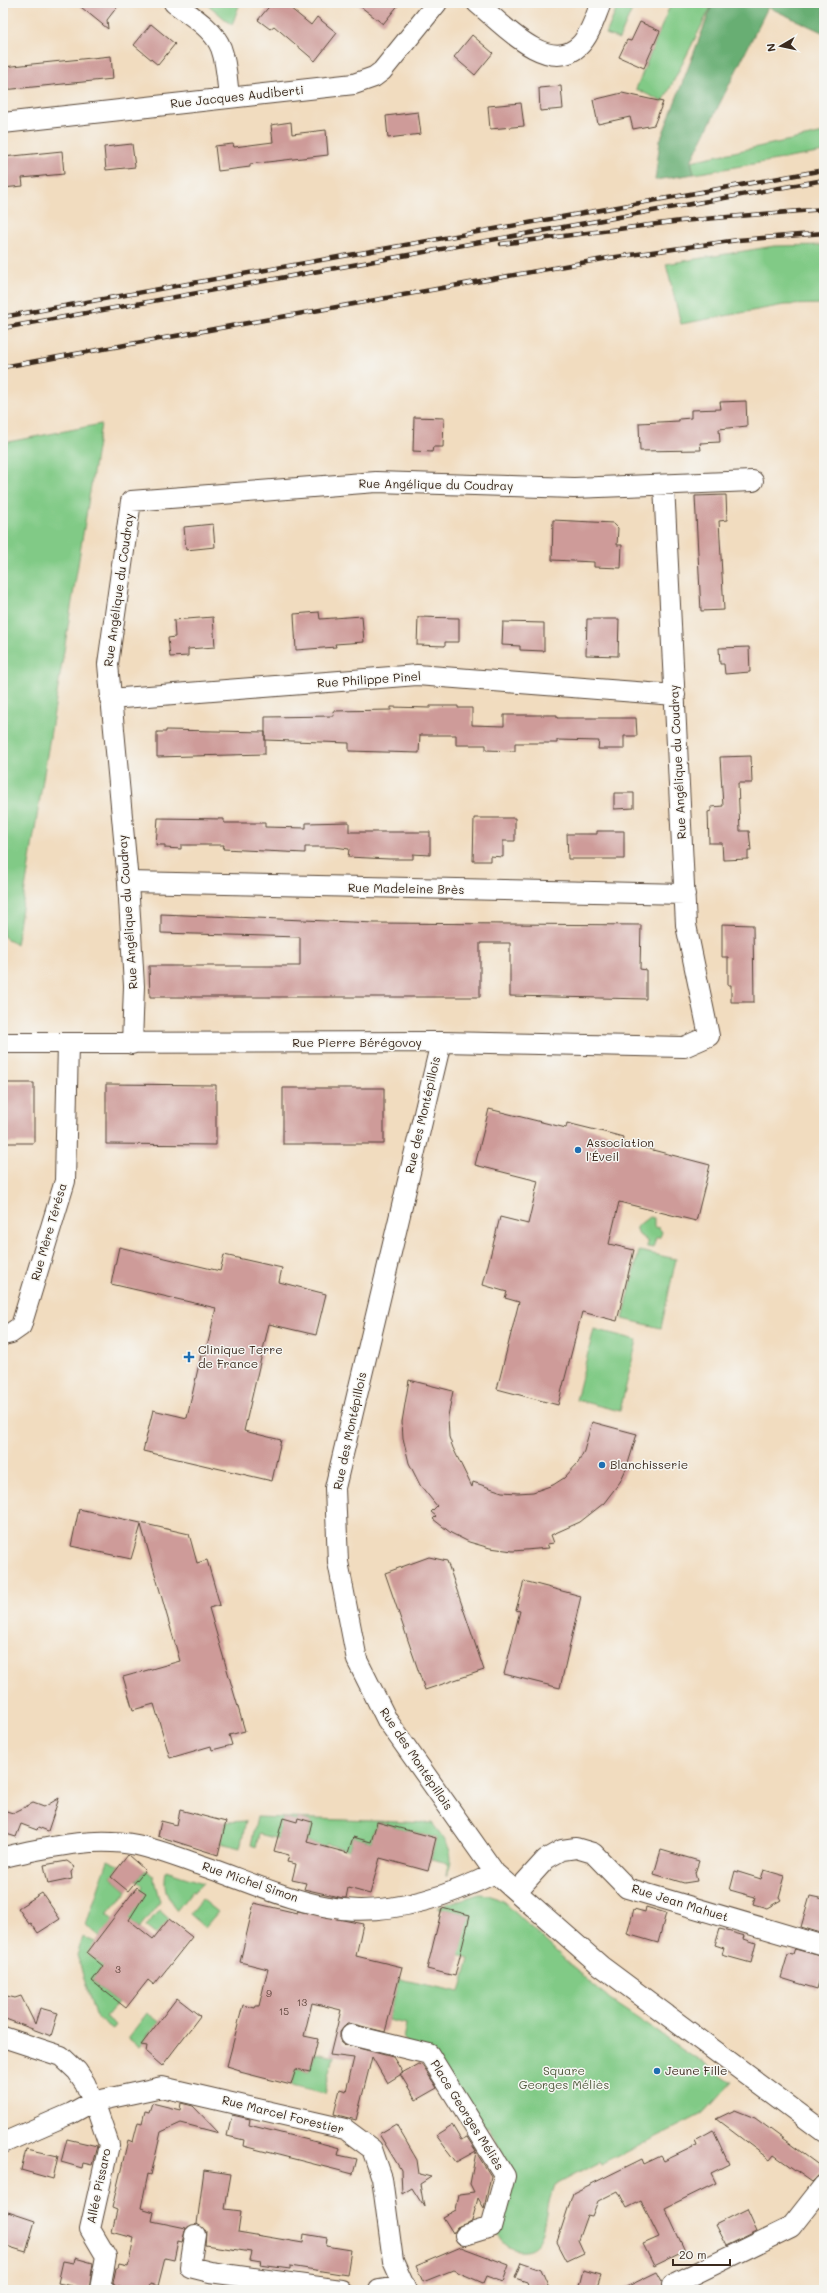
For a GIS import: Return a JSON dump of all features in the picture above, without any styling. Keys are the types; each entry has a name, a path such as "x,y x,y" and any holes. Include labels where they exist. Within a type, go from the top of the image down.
{"street":[{"path":"174,3 198,22 216,39 221,46 229,98"},
{"name":"Rue Jacques Audiberti","path":"3,123 354,84 374,77 382,70 437,3"},
{"path":"477,3 528,46 542,53 554,56 572,52 580,46 601,3"},
{"name":"Rue Angélique du Coudray","path":"132,1044 134,986 128,882 110,700 108,664 131,501 376,482 574,488 753,481"},
{"name":"Rue Angélique du Coudray","path":"664,485 686,925 709,1036"},
{"name":"Rue Philippe Pinel","path":"110,700 417,675 675,695"},
{"name":"Rue Madeleine Brès","path":"128,882 685,894"},
{"name":"Rue Pierre Bérégovoy","path":"3,1043 132,1044 441,1042 684,1047 709,1036"},
{"name":"Rue des Montépillois","path":"441,1042 335,1488 338,1562 357,1660 387,1720 495,1873 601,1966 824,2132"},
{"name":"Rue Mère Térésa","path":"3,1335 11,1333 21,1326 65,1181 68,1043"},
{"name":"Rue Michel Simon","path":"3,1856 88,1842 108,1841 137,1845 306,1901 341,1909 373,1910 431,1899 470,1886 495,1873"},
{"name":"Rue Jean Mahuet","path":"517,1891 546,1859 562,1850 576,1848 593,1853 627,1888 824,1946"},
{"name":"Place Georges Méliès","path":"351,2035 429,2054 505,2176 491,2227 465,2235"},
{"path":"3,2037 61,2056 80,2077 92,2102"},
{"name":"Rue Marcel Forestier","path":"3,2143 72,2113 92,2102 162,2087 345,2129 372,2149 382,2178 393,2261 405,2288"},
{"name":"Allée Pissaro","path":"92,2102 98,2113 109,2145 90,2229 106,2256 100,2289 104,2290"},
{"path":"674,2290 672,2285 791,2227 824,2185"},
{"path":"195,2235 190,2267 210,2272 341,2290"},
{"path":"379,2290 405,2288"}],"green space":[{"path":"206,3 240,3 232,25"},
{"path":"619,3 635,3 619,39 606,34"},
{"path":"671,3 713,3 663,102 636,89"},
{"path":"713,3 824,3 824,33 768,7 691,161 694,174 655,180 660,141"},
{"path":"824,133 824,152 694,174 691,161"},
{"path":"824,245 824,304 784,305 681,324 666,264 774,246"},
{"path":"101,424 16,945 3,936 3,443"},
{"path":"649,1217 654,1218 654,1227 659,1228 662,1232 660,1237 656,1238 653,1248 647,1247 647,1241 639,1235 636,1227"},
{"path":"639,1251 676,1259 661,1328 623,1319"},
{"path":"594,1329 637,1340 620,1411 576,1400"},
{"path":"257,1817 298,1818 297,1822 283,1818 278,1839 259,1834 256,1847 251,1845"},
{"path":"300,1818 432,1823 449,1848 451,1861 449,1868 446,1876 448,1863 431,1859 436,1838 377,1822 371,1842 353,1837 349,1850 326,1844 325,1847 307,1842 312,1822"},
{"path":"246,1821 240,1848 221,1843 226,1822"},
{"path":"108,1860 120,1866 111,1877 127,1891 107,1915 122,1927 109,1944 86,1925"},
{"path":"146,1870 153,1876 160,1902 139,1928 125,1914 143,1886 137,1880"},
{"path":"166,1871 203,1883 194,1892 192,1891 177,1910 170,1901 166,1892"},
{"name":"Square Georges Méliès","path":"479,1894 490,1895 504,1902 610,2000 732,2082 704,2113 601,2165 599,2162 554,2186 540,2239 533,2248 527,2250 519,2250 509,2247 501,2240 498,2234 514,2174 488,2127 482,2131 403,2039 406,2024 388,2020 399,1979 460,1992 469,1958 458,1955 470,1915 437,1907"},
{"path":"202,1899 218,1912 205,1927 190,1914"},
{"path":"159,1910 169,1919 157,1935 146,1926"},
{"path":"83,1937 95,1942 103,1966 92,1981 118,2002 106,2017 116,2025 113,2029 95,2016 77,1955"},
{"path":"147,2013 161,2023 153,2032 151,2031 139,2047 128,2038"},
{"path":"287,2027 305,2032 296,2069 310,2072 315,2052 334,2056 325,2093 291,2085 294,2072"}],"building":[{"path":"76,3 120,3 107,20 108,29"},
{"path":"272,3 284,3 311,25 317,17 337,33 315,61 274,26 270,29 258,20"},
{"path":"356,3 400,3 383,24"},
{"path":"640,22 660,31 644,68 619,57 627,40 631,41"},
{"path":"151,24 175,44 158,65 134,45"},
{"path":"472,35 493,53 475,75 454,57"},
{"path":"111,56 113,79 3,90 3,67"},
{"path":"561,86 563,109 540,111 539,88"},
{"path":"622,93 663,102 654,125 633,129 630,117 598,124 593,100"},
{"path":"521,103 524,126 490,129 488,106"},
{"path":"418,112 421,134 388,138 386,116"},
{"path":"291,122 292,134 326,130 328,155 250,164 250,167 218,171 215,146 233,144 234,147 273,142 271,125"},
{"path":"132,144 135,167 106,170 104,147"},
{"path":"62,151 64,174 22,178 23,186 3,188 3,157"},
{"path":"746,401 747,426 719,429 720,442 700,443 701,450 640,451 639,423 679,421 679,419 691,418 691,410 721,409 720,402"},
{"path":"414,417 444,418 443,447 433,447 432,452 413,451"},
{"path":"726,495 727,520 719,521 724,610 701,611 695,496"},
{"path":"553,520 613,523 618,528 617,545 622,545 621,568 594,567 594,562 552,560"},
{"path":"213,524 215,547 186,550 184,527"},
{"path":"319,612 320,619 362,616 364,642 335,644 336,647 296,650 294,614"},
{"path":"213,617 215,647 188,649 188,656 170,657 168,638 175,637 174,620"},
{"path":"418,617 459,618 459,642 445,642 445,646 417,645"},
{"path":"587,619 619,619 618,656 586,655"},
{"path":"503,622 544,623 544,651 520,650 520,646 502,645"},
{"path":"749,647 750,672 725,674 724,664 720,664 719,648"},
{"path":"430,706 458,706 458,708 472,708 472,725 504,726 504,715 557,715 557,718 636,718 637,736 624,736 624,749 598,749 599,741 557,740 557,743 515,743 515,751 486,750 486,745 456,745 456,735 420,735 419,753 349,751 349,743 265,740 265,717 334,716 333,711 391,710 391,707 430,708"},
{"path":"166,730 265,732 265,754 157,757 157,732 166,732"},
{"path":"751,756 752,783 738,783 740,831 749,831 751,850 748,850 748,859 723,860 722,843 709,843 708,812 711,811 711,807 723,806 720,757"},
{"path":"614,793 634,793 634,808 614,809"},
{"path":"158,818 224,819 224,823 265,823 265,827 306,828 306,823 349,822 349,832 430,832 430,855 413,854 413,859 348,857 349,849 335,847 305,847 305,853 223,849 224,845 181,845 181,849 165,848 165,845 156,845"},
{"path":"474,818 515,818 515,841 503,841 503,857 490,856 490,861 473,861"},
{"path":"597,831 624,831 624,859 568,859 567,834 597,834"},
{"path":"161,914 375,923 641,925 640,969 646,970 646,999 510,996 510,943 480,943 480,997 150,997 149,966 300,966 300,937 161,933"},
{"path":"722,924 753,925 754,1002 731,1002 731,985 728,985 728,957 722,957"},
{"path":"3,1083 34,1083 34,1143 3,1143"},
{"path":"106,1084 216,1085 216,1145 106,1144"},
{"path":"283,1088 384,1088 384,1144 283,1144"},
{"path":"489,1109 566,1128 567,1123 612,1134 623,1137 622,1142 710,1165 696,1221 619,1202 609,1244 634,1250 617,1321 582,1312 558,1405 497,1389 519,1302 505,1298 507,1292 483,1285 500,1217 528,1224 538,1181 475,1165"},
{"path":"119,1247 220,1271 224,1255 282,1268 279,1282 326,1294 316,1335 269,1324 244,1431 281,1440 272,1481 143,1451 153,1410 187,1418 201,1355 205,1356 216,1308 111,1284"},
{"name":"Blanchisserie","path":"409,1380 453,1391 448,1416 449,1437 472,1487 473,1482 502,1492 518,1493 533,1492 553,1485 564,1478 578,1463 584,1451 592,1422 637,1434 627,1467 620,1482 604,1503 580,1522 551,1535 554,1543 547,1544 549,1548 513,1551 490,1548 469,1542 451,1533 433,1519 436,1516 431,1512 437,1506 420,1485 409,1463 403,1438 402,1422"},
{"path":"79,1509 189,1534 197,1563 207,1560 220,1605 209,1608 245,1731 229,1735 232,1745 212,1750 211,1746 170,1758 154,1704 133,1710 123,1677 180,1661 141,1525 131,1559 71,1546"},
{"path":"429,1557 447,1561 484,1670 425,1690 385,1573"},
{"path":"524,1581 581,1596 560,1688 504,1674 520,1611 516,1610"},
{"path":"59,1798 48,1831 38,1827 37,1830 21,1824 16,1837 3,1833 3,1810 13,1813 33,1803 44,1807"},
{"path":"180,1810 226,1822 218,1855 158,1836 161,1821 177,1825"},
{"path":"283,1818 297,1822 298,1818 312,1822 307,1842 348,1853 353,1837 371,1842 377,1822 436,1838 428,1871 380,1858 370,1894 348,1888 346,1898 343,1898 304,1889 306,1883 292,1880 296,1864 287,1862 289,1855 274,1851"},
{"path":"661,1850 699,1861 695,1873 697,1881 684,1883 654,1874"},
{"path":"128,1855 145,1870 128,1891 111,1877"},
{"path":"67,1861 75,1867 71,1872 72,1879 48,1884 44,1865"},
{"path":"764,1870 785,1876 779,1897 781,1900 767,1908 753,1904 755,1897 730,1890 735,1871 761,1879"},
{"path":"137,1887 146,1893 129,1920 153,1939 169,1919 192,1937 154,1985 148,1980 126,2008 92,1981 103,1966 87,1953"},
{"path":"42,1893 60,1919 38,1933 31,1923 29,1924 18,1908"},
{"path":"810,1896 824,1899 824,1934 801,1927"},
{"path":"254,1903 297,1913 298,1911 363,1924 356,1956 402,1967 385,2032 353,2024 347,2024 340,2032 340,2038 343,2044 393,2057 403,2073 387,2083 372,2057 356,2120 334,2114 340,2089 346,2091 354,2058 330,2055 341,2010 312,2003 304,2036 318,2039 310,2072 296,2069 291,2085 240,2072 240,2070 227,2066 243,2005 255,2008 256,2006 259,2006 268,1969 240,1962"},
{"path":"646,1907 666,1913 658,1943 627,1934 634,1909 645,1912"},
{"path":"442,1908 470,1915 455,1976 427,1969"},
{"path":"720,1929 745,1936 744,1939 756,1943 751,1963 722,1955 724,1948 715,1945"},
{"path":"795,1949 824,1957 824,1979 820,1978 817,1989 781,1978 788,1954 793,1955"},
{"path":"3,1995 15,1998 21,1996 35,2024 40,2008 58,2013 51,2036 3,2018"},
{"path":"177,1998 200,2016 162,2066 146,2052 147,2046 141,2045"},
{"path":"418,2064 422,2065 437,2088 416,2100 400,2074"},
{"path":"152,2103 180,2110 181,2103 193,2106 219,2133 181,2123 161,2132 151,2175 148,2174 141,2208 154,2212 152,2221 186,2228 182,2242 178,2241 174,2260 165,2258 158,2286 150,2284 149,2290 131,2290 115,2286 113,2283 116,2268 118,2268 119,2264 128,2266 134,2238 112,2232 117,2210 112,2208 128,2140 133,2142 138,2122 142,2123 145,2111 149,2112"},
{"path":"735,2110 755,2118 824,2169 812,2182 774,2155 770,2160 716,2119"},
{"path":"232,2115 250,2119 249,2125 340,2148 338,2155 357,2159 353,2174 243,2146 244,2140 227,2136"},
{"path":"396,2124 417,2160 419,2174 431,2177 420,2184 424,2207 412,2188 402,2194 401,2170 379,2134"},
{"path":"452,2125 461,2140 467,2137 476,2151 456,2162 436,2135"},
{"path":"713,2130 729,2164 711,2173 716,2183 665,2208 685,2251 654,2266 643,2244 659,2237 641,2201 627,2208 618,2191 598,2201 592,2216 587,2215 578,2240 584,2253 567,2261 557,2242 573,2193 642,2159 644,2164 661,2156 664,2161 697,2145 695,2140"},
{"path":"67,2139 97,2146 92,2165 83,2163 82,2168 61,2162"},
{"path":"26,2149 58,2156 53,2179 21,2170"},
{"path":"476,2152 491,2176 484,2208 478,2198 472,2221 457,2227 453,2233 443,2217 456,2210 459,2194 474,2192 470,2184"},
{"path":"204,2170 231,2174 225,2209 241,2211 238,2232 303,2243 304,2234 327,2238 326,2246 351,2250 347,2275 290,2266 290,2269 260,2265 261,2262 249,2260 251,2252 205,2245 206,2231 197,2224"},
{"path":"747,2209 757,2231 726,2246 715,2225"},
{"path":"8,2212 35,2221 26,2252 3,2245 3,2213 7,2214"},
{"path":"461,2247 509,2265 503,2282 486,2276 483,2283 453,2270 423,2282 416,2266"},
{"path":"75,2258 93,2263 89,2290 58,2283 63,2261 74,2263"},
{"path":"521,2262 541,2269 550,2290 530,2290 527,2282 515,2278"},
{"path":"583,2270 601,2275 596,2290 578,2290"},
{"path":"657,2272 662,2281 662,2290 620,2290"}],"railway":[{"path":"3,317 824,170"},
{"path":"3,328 824,180"},
{"path":"501,244 681,221 824,209"},
{"path":"3,367 609,258 738,240 824,233"}],"place":[{"name":"Association l'Éveil","path":"578,1150"},
{"name":"Clinique Terre de France","path":"189,1357"},
{"name":"Blanchisserie","path":"602,1465"},
{"name":"Jeune Fille","path":"657,2071"}]}
